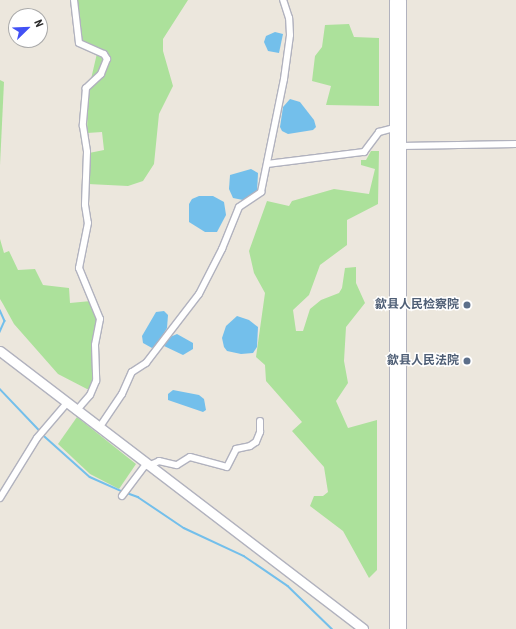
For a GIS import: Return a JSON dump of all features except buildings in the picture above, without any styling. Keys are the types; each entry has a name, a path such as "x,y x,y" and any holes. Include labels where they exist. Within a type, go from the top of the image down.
{"main road":[{"path":"394,0 394,629"},
{"path":"401,0 401,629"},
{"path":"0,351 76,411 363,629"}],"street":[{"path":"74,0 79,43 104,54 107,59 101,74 86,88 83,126 87,152 85,205 88,223 79,268 100,318 95,345 96,381 90,395 76,411"},
{"path":"99,428 122,394 132,372 146,363 199,294 222,250 237,211 261,192 284,79 290,35 289,18 283,0"},
{"path":"267,164 364,152 379,132 394,128"},
{"path":"400,146 516,144"},
{"path":"0,498 37,438 67,403"},
{"path":"122,496 147,465 159,461 177,465 190,457 227,467 236,449 250,446 256,442 260,432 260,421"}],"green space":[{"path":"77,0 188,0 163,39 163,51 173,86 159,114 154,164 143,181 128,186 88,184 89,153 104,150 102,132 87,133 88,92 98,49 80,40"},
{"path":"349,24 354,37 379,38 379,106 326,105 331,86 312,81 315,56 322,47 325,25"},
{"path":"0,80 4,82 0,165"},
{"path":"371,151 379,151 378,204 347,220 347,245 320,265 309,295 293,310 296,331 303,331 310,309 321,300 339,293 342,288 345,268 356,267 356,283 365,303 346,327 344,361 348,383 336,401 348,428 377,420 377,570 369,578 343,531 310,506 314,496 323,496 328,492 324,467 292,431 302,422 266,381 265,365 256,357 265,293 254,273 249,251 267,201 289,206 292,201 334,189 369,194 375,169 361,165 361,160 366,160"},
{"path":"0,239 4,253 9,251 18,270 35,269 43,285 69,288 70,303 91,301 98,321 95,376 92,389 87,389 58,374 14,324 0,299"},
{"path":"77,417 136,464 119,489 90,474 58,444"}],"water":[{"path":"275,32 283,34 279,53 268,51 264,42 266,36"},
{"path":"290,99 300,102 314,120 316,127 313,130 288,134 282,131 280,127 283,107"},
{"path":"251,169 258,173 257,193 243,200 233,198 229,189 230,175"},
{"path":"199,196 213,196 224,202 226,215 217,232 205,232 189,222 189,204 192,199"},
{"path":"164,311 168,315 167,328 156,346 152,348 143,343 142,336 156,312"},
{"path":"237,316 249,320 258,327 257,347 253,353 241,354 227,351 224,347 222,338 226,326"},
{"path":"177,334 193,343 193,349 183,355 164,346 170,337"},
{"path":"173,390 199,395 204,399 206,410 203,412 168,400 168,394"}],"waterway":[{"path":"0,310 5,321 0,332"},
{"path":"0,389 40,431"},
{"path":"42,434 90,477 123,492"},
{"path":"127,493 138,497 184,528 244,556 288,586 332,629"}],"place":[{"name":"歙县人民检察院","path":"467,305"},
{"name":"歙县人民法院","path":"467,361"}]}
